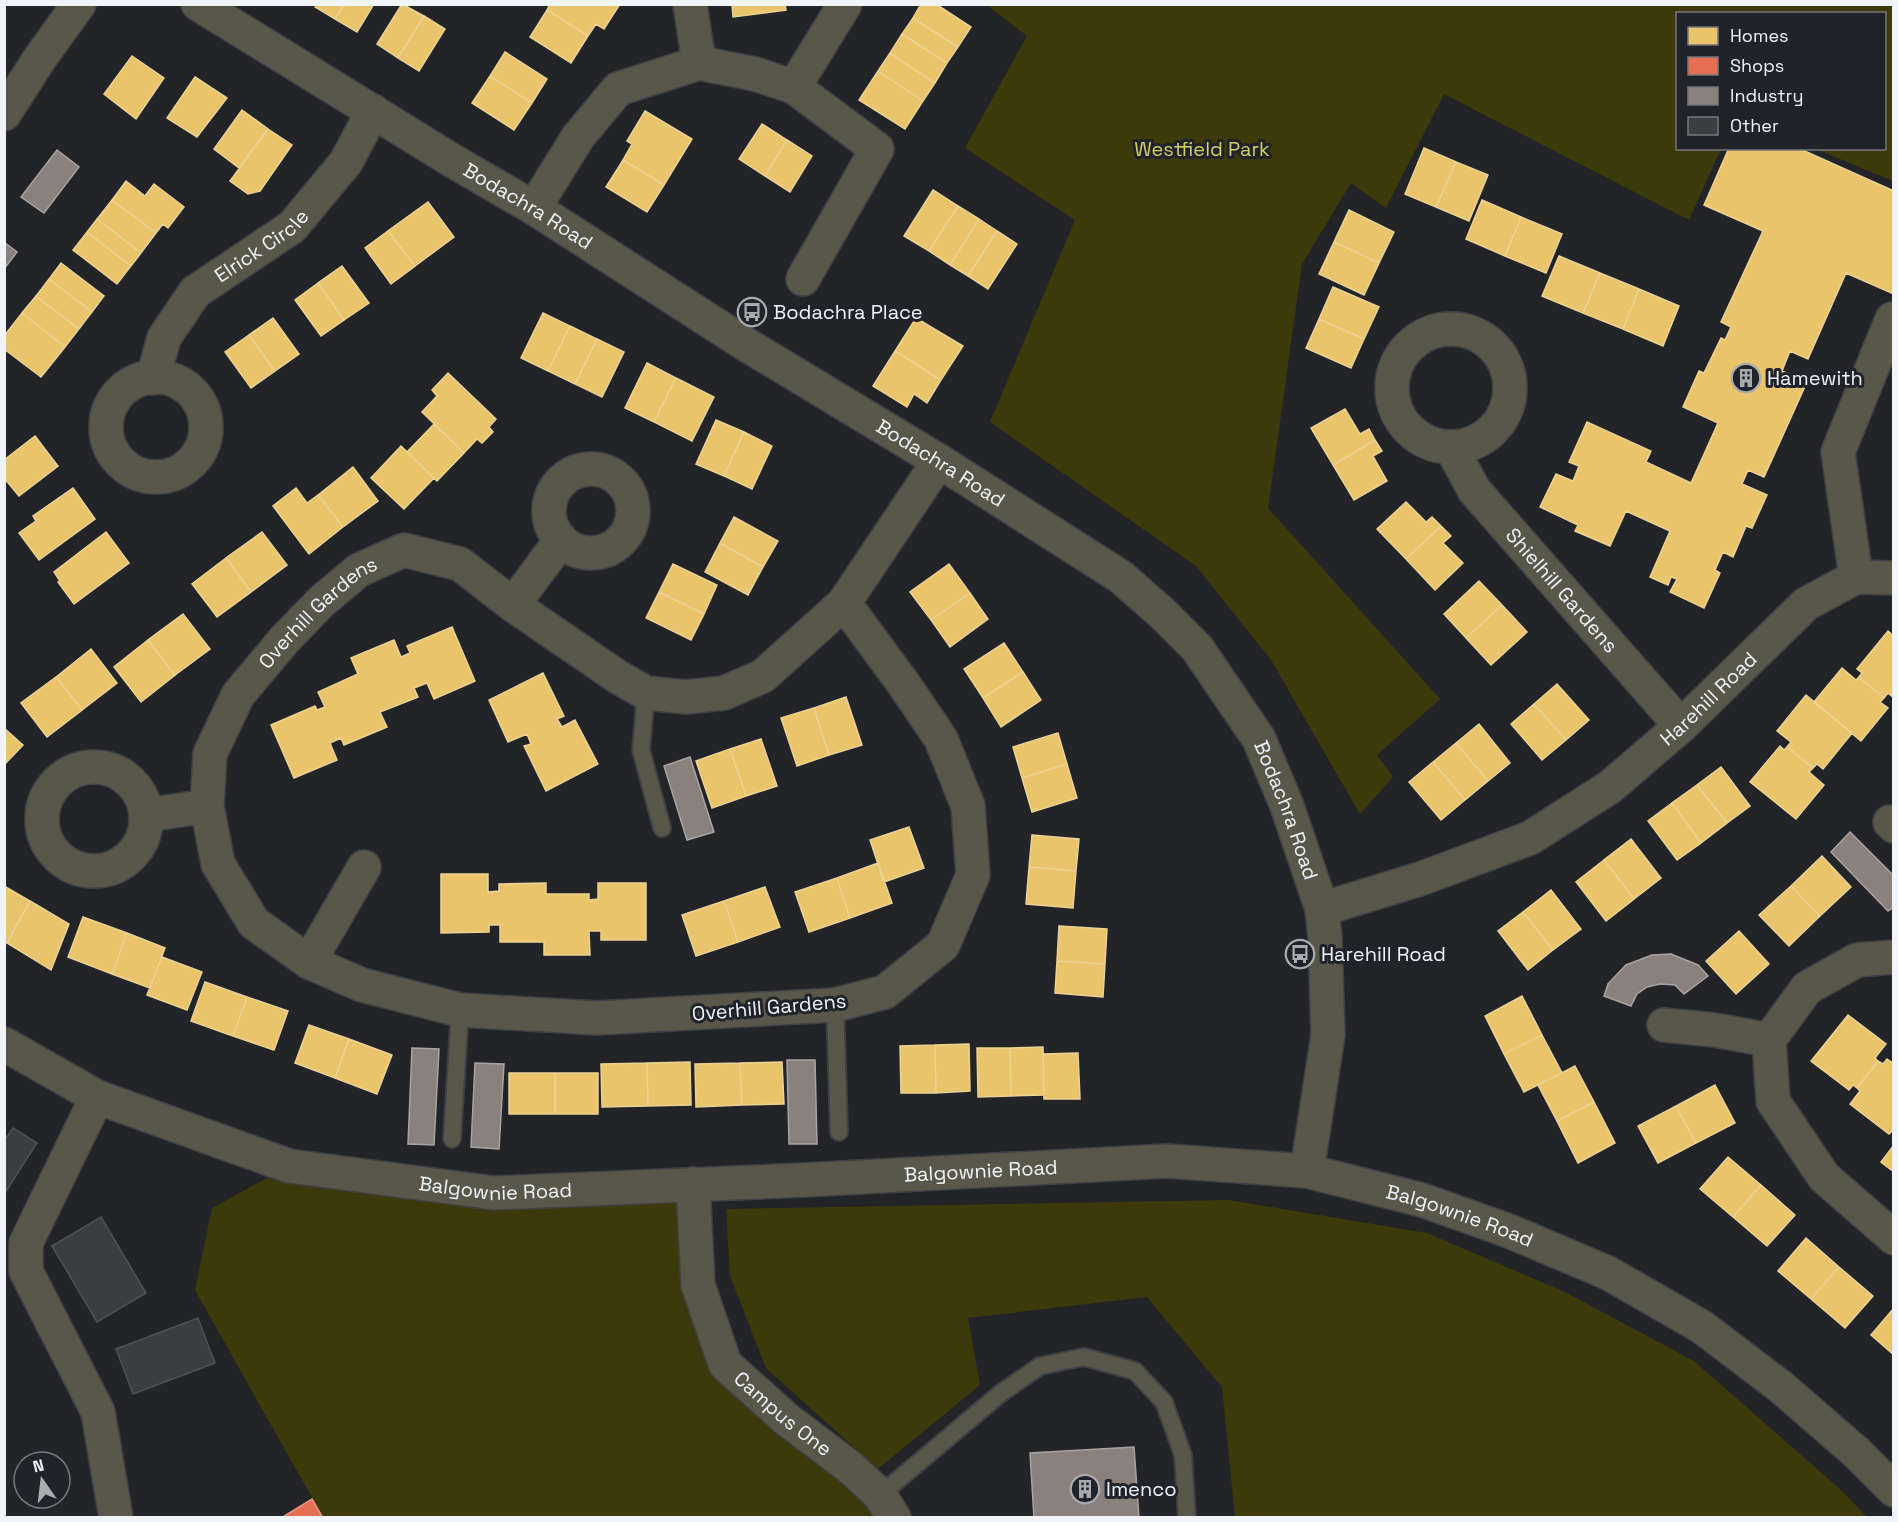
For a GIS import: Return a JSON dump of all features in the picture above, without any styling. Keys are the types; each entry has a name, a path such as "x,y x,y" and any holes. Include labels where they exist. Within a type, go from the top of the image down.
{"street":[{"path":"4,114 40,58 79,4"},
{"name":"Bodachra Road","path":"198,4 453,161 534,208 747,345 939,461 1121,577 1197,648 1259,739 1287,806 1323,909 1328,1035 1307,1171"},
{"path":"690,4 699,63"},
{"path":"794,87 845,4"},
{"path":"534,208 579,137 618,89 699,63 755,74 794,87 877,149 803,279"},
{"name":"Elrick Circle","path":"153,378 164,338 195,292 292,227 346,162 373,111"},
{"path":"1856,577 1838,452 1892,319"},
{"name":"Shielhill Gardens","path":"1451,447 1474,490 1681,726"},
{"name":"Overhill Gardens","path":"844,603 941,739 968,806 974,875 943,945 885,992 835,1005 597,1018 460,1010 362,986 309,962 254,923 218,864 207,806 210,754 238,695 285,639 322,601 359,570 404,550 460,564 513,605 618,677 646,693 686,697 724,693 763,676 844,603 939,461"},
{"path":"513,605 561,540"},
{"name":"Harehill Road","path":"1323,909 1420,879 1530,838 1610,788 1681,726 1806,604 1856,577 1893,578"},
{"path":"147,815 207,806"},
{"path":"309,962 364,867"},
{"path":"1893,957 1857,960 1807,988 1769,1040 1773,1101 1824,1177 1893,1238"},
{"path":"1664,1025 1715,1030 1769,1040"},
{"name":"Balgownie Road","path":"4,1044 97,1097 289,1166 494,1193 1167,1161 1307,1171 1422,1200 1509,1231 1608,1273 1702,1327 1781,1387 1856,1452 1893,1490"},
{"path":"97,1097 26,1243 26,1271 98,1412 116,1518"},
{"name":"Campus One","path":"693,1184 698,1285 725,1364 785,1418 851,1468 887,1506"}],"lane":[{"path":"646,693 642,750 662,828"},
{"path":"835,1005 839,1132"},
{"path":"452,1138 460,1010"},
{"path":"887,1506 994,1399 1040,1366 1084,1357 1135,1371 1164,1402 1183,1455 1187,1518"}],"green space":[{"name":"Westfield Park","path":"987,5 1893,5 1893,181 1818,150 1886,150 1886,12 1676,12 1676,150 1721,150 1689,220 1444,94 1386,208 1351,183 1302,264 1268,508 1440,699 1377,755 1393,777 1360,814 1271,660 1196,566 990,422 1075,220 965,148 1027,36"},
{"path":"289,1166 494,1193 693,1184 725,1364 894,1517 323,1517 195,1290 212,1208"},
{"path":"1229,1200 1427,1233 1565,1292 1694,1361 1841,1490 1867,1517 1235,1517 1222,1387 1147,1297 968,1318 980,1385 878,1469 766,1368 730,1276 726,1209"}],"building: Homes":[{"path":"316,4 344,4 335,19 315,7"},
{"path":"344,4 374,4 357,32 335,19"},
{"path":"402,4 424,16 398,58 377,44"},
{"path":"550,4 620,4 604,29 596,24 588,36 547,10"},
{"path":"732,4 785,4 786,10 733,17"},
{"path":"921,4 936,4 971,27 958,47 913,18"},
{"path":"547,10 588,36 571,63 530,37"},
{"path":"424,16 445,29 419,71 398,58"},
{"path":"913,18 958,47 947,63 902,34"},
{"path":"902,34 947,63 935,83 890,53"},
{"path":"505,52 547,79 532,103 490,76"},
{"path":"890,53 935,83 923,101 878,71"},
{"path":"132,56 164,78 136,119 104,94"},
{"path":"878,71 923,101 905,129 859,100"},
{"path":"490,76 532,103 514,130 472,103"},
{"path":"195,77 227,98 197,137 167,118"},
{"path":"242,110 268,129 239,168 214,149"},
{"path":"645,111 692,139 664,185 623,160 632,144 627,141"},
{"path":"762,124 787,140 765,176 739,159"},
{"path":"268,129 292,145 260,191 248,194 230,181"},
{"path":"787,140 812,156 790,192 765,176"},
{"path":"1424,148 1456,162 1436,207 1405,194"},
{"name":"Hamewith","path":"1728,150 1802,150 1894,191 1894,294 1846,273 1808,359 1790,351 1782,371 1807,382 1764,477 1748,470 1742,484 1767,495 1752,528 1746,526 1733,557 1723,552 1715,570 1720,573 1704,608 1670,592 1677,579 1671,577 1668,585 1650,577 1670,531 1626,511 1610,546 1575,531 1578,525 1540,507 1556,474 1573,481 1579,466 1569,462 1587,422 1651,451 1646,462 1691,483 1718,423 1683,407 1699,371 1704,373 1721,338 1725,340 1731,327 1721,322 1763,231 1704,205"},
{"path":"623,160 664,185 647,212 606,187"},
{"path":"1456,162 1488,175 1469,221 1436,207"},
{"path":"126,181 145,196 154,184 184,207 168,228 163,224 156,233 112,200"},
{"path":"933,190 958,206 929,251 904,236"},
{"path":"112,200 156,233 141,253 97,219"},
{"path":"1482,200 1521,217 1505,256 1466,239"},
{"path":"428,202 454,237 415,266 388,231"},
{"path":"958,206 979,219 950,265 929,251"},
{"path":"1349,210 1394,232 1379,263 1334,242"},
{"path":"1521,217 1562,234 1546,273 1505,256"},
{"path":"97,219 141,253 131,266 87,232"},
{"path":"979,219 997,231 968,276 950,265"},
{"path":"388,231 415,266 391,284 365,248"},
{"path":"997,231 1017,244 988,289 968,276"},
{"path":"87,232 131,266 117,284 73,250"},
{"path":"1334,242 1379,263 1364,295 1319,274"},
{"path":"1559,256 1600,273 1583,313 1542,296"},
{"path":"61,263 104,296 92,312 49,279"},
{"path":"342,266 369,303 344,320 318,283"},
{"path":"1600,273 1639,289 1623,329 1583,313"},
{"path":"49,279 92,312 79,329 36,296"},
{"path":"318,283 344,320 321,336 295,300"},
{"path":"1333,287 1379,307 1364,339 1319,319"},
{"path":"1639,289 1679,306 1663,346 1623,329"},
{"path":"36,296 79,329 65,347 22,313"},
{"path":"22,313 65,347 41,377 4,349 4,336"},
{"path":"543,313 570,326 548,371 521,358"},
{"path":"273,318 299,354 275,371 249,335"},
{"path":"916,318 963,346 941,380 895,351"},
{"path":"1319,319 1364,339 1351,368 1306,348"},
{"path":"570,326 597,339 575,384 548,371"},
{"path":"249,335 275,371 251,388 225,352"},
{"path":"597,339 624,352 602,397 575,384"},
{"path":"895,351 941,380 927,403 914,394 907,407 873,386"},
{"path":"647,363 676,378 654,422 625,408"},
{"path":"448,373 496,419 489,427 493,432 482,443 477,439 464,453 422,412 437,396 432,390"},
{"path":"676,378 714,397 692,441 654,422"},
{"path":"1345,409 1360,434 1369,429 1375,440 1333,465 1311,428"},
{"path":"716,420 744,432 724,476 696,464"},
{"path":"434,424 464,453 437,481 407,452"},
{"path":"744,432 772,446 752,489 724,476"},
{"path":"35,436 58,466 19,496 4,478 4,460"},
{"path":"1375,440 1382,451 1373,456 1387,481 1354,500 1333,465"},
{"path":"401,446 434,478 404,509 371,478"},
{"path":"353,467 378,501 343,527 318,495"},
{"path":"73,488 95,519 39,560 19,533 36,521 33,516"},
{"path":"296,488 307,503 318,495 343,527 309,554 273,506"},
{"path":"1406,502 1426,522 1432,517 1441,526 1406,559 1377,529"},
{"path":"734,517 778,541 763,567 720,543"},
{"path":"1441,526 1451,536 1443,543 1463,563 1435,590 1406,559"},
{"path":"106,532 129,563 74,604 58,582 60,581 54,572"},
{"path":"262,532 287,565 251,592 226,558"},
{"path":"720,543 763,567 748,595 705,572"},
{"path":"226,558 251,592 217,617 192,584"},
{"path":"673,564 717,585 704,614 659,592"},
{"path":"949,564 970,593 931,620 910,592"},
{"path":"1479,581 1502,605 1466,638 1444,614"},
{"path":"659,592 704,614 691,640 646,618"},
{"path":"970,593 988,619 950,647 931,620"},
{"path":"1502,605 1527,632 1491,665 1466,638"},
{"path":"183,614 210,649 175,675 148,640"},
{"path":"452,627 475,681 434,699 427,683 414,688 418,697 380,712 387,727 344,745 341,738 330,743 337,760 294,778 271,725 315,706 317,710 325,707 318,692 358,674 351,658 394,640 401,657 410,653 407,646"},
{"path":"1888,631 1894,636 1894,698 1888,693 1884,698 1859,677 1862,673 1857,669"},
{"path":"148,640 175,675 141,702 114,667"},
{"path":"1004,643 1023,672 983,698 964,669"},
{"path":"91,649 117,683 82,710 56,677"},
{"path":"1842,668 1856,680 1859,677 1884,698 1880,702 1888,708 1861,741 1814,702"},
{"path":"1023,672 1041,700 1001,727 983,698"},
{"path":"543,673 564,716 557,719 562,727 575,720 598,764 546,791 524,746 531,744 527,734 508,742 489,700"},
{"path":"56,677 82,710 47,737 21,703"},
{"path":"1557,684 1589,720 1566,740 1534,704"},
{"path":"1806,695 1852,733 1823,769 1817,764 1813,768 1787,747 1791,742 1777,731"},
{"path":"846,697 862,745 829,755 814,708"},
{"path":"1534,704 1566,740 1542,760 1511,724"},
{"path":"814,708 829,755 797,766 781,718"},
{"path":"1479,724 1510,763 1488,781 1456,743"},
{"path":"4,728 23,745 4,765"},
{"path":"1058,733 1067,764 1022,778 1013,747"},
{"path":"761,739 777,786 746,796 730,749"},
{"path":"1456,743 1488,781 1465,800 1433,762"},
{"path":"1780,746 1784,750 1787,747 1813,768 1809,772 1824,785 1796,819 1750,782"},
{"path":"730,749 746,796 712,808 696,761"},
{"path":"1433,762 1465,800 1441,820 1409,782"},
{"path":"1067,764 1077,798 1032,812 1022,778"},
{"path":"1721,767 1750,806 1727,823 1697,785"},
{"path":"1697,785 1727,823 1701,843 1672,803"},
{"path":"1672,803 1701,843 1677,860 1648,821"},
{"path":"909,827 924,868 884,882 870,840"},
{"path":"1032,835 1079,839 1076,871 1029,867"},
{"path":"1631,839 1661,878 1634,899 1604,860"},
{"path":"1822,856 1851,887 1820,916 1791,886"},
{"path":"1604,860 1634,899 1606,921 1576,882"},
{"path":"878,863 892,903 850,918 837,878"},
{"path":"1029,867 1076,871 1073,908 1026,904"},
{"path":"441,874 488,874 488,892 499,891 499,884 546,883 546,894 589,894 589,900 598,899 598,883 646,883 646,940 601,940 601,931 589,931 590,955 544,955 544,942 500,942 500,925 489,925 489,932 441,933"},
{"path":"837,878 850,918 809,932 795,892"},
{"path":"4,886 30,901 7,943 4,942"},
{"path":"1791,886 1820,916 1789,946 1759,915"},
{"path":"765,887 780,927 738,942 724,901"},
{"path":"1551,890 1581,929 1553,950 1523,912"},
{"path":"30,901 69,924 51,970 7,943"},
{"path":"724,901 738,942 696,956 682,915"},
{"path":"1523,912 1553,950 1528,970 1498,931"},
{"path":"83,917 127,933 112,974 68,957"},
{"path":"1059,926 1107,929 1105,964 1057,961"},
{"path":"1739,931 1769,964 1736,994 1706,961"},
{"path":"127,933 165,948 150,988 112,974"},
{"path":"162,957 202,972 187,1010 147,995"},
{"path":"1057,961 1105,964 1103,997 1055,993"},
{"path":"205,982 247,997 233,1036 191,1021"},
{"path":"1522,996 1542,1035 1504,1054 1485,1016"},
{"path":"247,997 288,1011 274,1050 233,1036"},
{"path":"1848,1015 1886,1044 1875,1058 1878,1061 1857,1088 1853,1085 1849,1090 1811,1061"},
{"path":"309,1025 349,1039 335,1078 295,1063"},
{"path":"1542,1035 1562,1073 1524,1092 1504,1054"},
{"path":"349,1039 392,1055 377,1094 335,1078"},
{"path":"969,1044 970,1091 936,1093 935,1045"},
{"path":"935,1045 936,1093 901,1093 900,1046"},
{"path":"1043,1047 1044,1095 1011,1096 1010,1048"},
{"path":"977,1048 1010,1048 1011,1096 978,1097"},
{"path":"1078,1053 1080,1099 1044,1099 1043,1054"},
{"path":"1887,1059 1894,1064 1894,1129 1889,1134 1850,1104 1860,1091 1857,1088 1878,1061 1883,1064"},
{"path":"690,1062 691,1105 648,1106 647,1063"},
{"path":"782,1062 784,1104 742,1105 740,1063"},
{"path":"647,1063 648,1106 602,1107 601,1064"},
{"path":"740,1063 742,1105 696,1107 695,1064"},
{"path":"1575,1066 1594,1102 1557,1121 1538,1085"},
{"path":"509,1073 555,1073 555,1114 509,1114"},
{"path":"555,1073 598,1073 598,1114 555,1114"},
{"path":"1715,1085 1735,1123 1696,1143 1676,1106"},
{"path":"1594,1102 1615,1143 1578,1163 1557,1121"},
{"path":"1676,1106 1696,1143 1658,1163 1638,1126"},
{"path":"1894,1145 1894,1172 1881,1162"},
{"path":"1728,1157 1761,1185 1733,1217 1700,1189"},
{"path":"1761,1185 1795,1215 1767,1246 1733,1217"},
{"path":"1806,1238 1839,1267 1811,1299 1778,1271"},
{"path":"1839,1267 1873,1296 1845,1328 1811,1299"},
{"path":"1894,1308 1894,1355 1871,1335"}],"building: Shops":[{"path":"312,1499 323,1518 281,1518"}],"building: Industry":[{"path":"57,150 79,167 44,213 21,197"},
{"path":"4,242 17,252 4,269"},
{"path":"690,757 714,832 687,840 664,766"},
{"path":"1850,832 1894,876 1894,907 1888,911 1831,852"},
{"path":"1671,954 1698,965 1708,976 1684,994 1675,985 1660,984 1647,987 1637,994 1631,1006 1604,996 1608,984 1626,965 1652,955"},
{"path":"412,1048 439,1049 434,1145 408,1144"},
{"path":"787,1060 815,1060 817,1144 789,1144"},
{"path":"475,1063 504,1064 499,1149 471,1147"},
{"name":"Imenco","path":"1134,1447 1139,1518 1034,1518 1030,1453"}],"building: Other":[{"path":"13,1128 37,1143 5,1193 4,1135 7,1137"},
{"path":"101,1217 146,1293 97,1322 52,1246"},
{"path":"198,1318 215,1363 133,1394 116,1349"}],"place":[{"name":"Bodachra Place","path":"752,312"},
{"name":"Hamewith","path":"1746,378"},
{"name":"Harehill Road","path":"1300,954"},
{"name":"Imenco","path":"1085,1489"}]}
